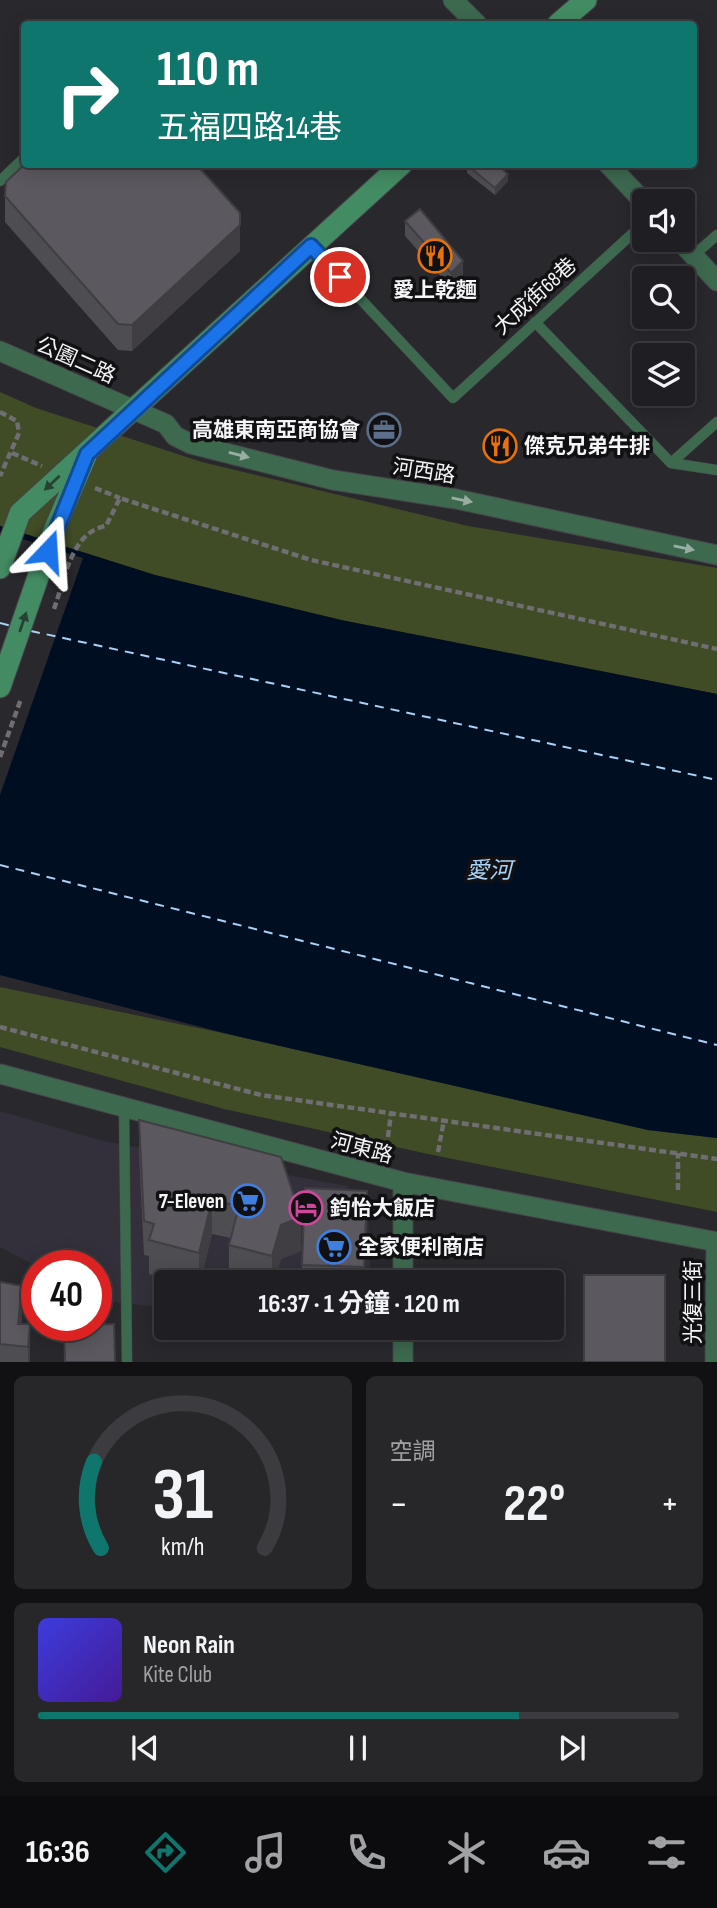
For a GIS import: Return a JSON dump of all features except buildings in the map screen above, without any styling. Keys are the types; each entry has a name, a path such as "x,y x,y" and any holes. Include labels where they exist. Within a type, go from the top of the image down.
{"street":[{"path":"453,0 474,21"},
{"path":"562,21 586,0"},
{"path":"0,568 20,513 398,168"},
{"path":"612,168 632,189"},
{"path":"691,252 717,281"},
{"name":"公園二路","path":"0,351 134,410"},
{"name":"河西路","path":"134,410 166,424 175,436 191,444 334,480 456,499 717,555"},
{"path":"0,687 55,528 87,454"},
{"name":"河東路","path":"0,1074 403,1182 716,1242"},
{"path":"403,1182 403,1270"},
{"name":"光復三街","path":"715,1362 716,1242"},
{"path":"403,1340 403,1362"}],"lane":[{"path":"0,181 21,161"},
{"name":"大成街68巷","path":"311,246 453,398 632,234"},
{"path":"694,255 717,234"},
{"path":"536,322 671,463 717,470"},
{"path":"671,463 717,422"},
{"path":"124,1108 127,1362"}],"path":[{"path":"0,412 17,421 19,433 0,476"},
{"path":"78,544 95,528 106,526 120,498 311,560 717,649"},
{"path":"0,1027 261,1095 717,1159"},
{"path":"388,1137 391,1113"},
{"path":"438,1152 444,1120"},
{"path":"678,1153 678,1190"}],"shaded area":[{"path":"0,1111 99,1140 347,1186 368,1212 370,1270 154,1270 154,1307 112,1302 112,1250 21,1250 21,1258 0,1247"}],"green space":[{"path":"0,392 36,408 202,462 468,526 717,568 717,694 341,620 155,575 0,526"},
{"path":"0,987 232,1035 648,1130 717,1138 717,1212 428,1154 224,1109 0,1047"}],"water":[{"name":"愛河","path":"0,526 155,575 341,620 717,694 717,1138 648,1130 232,1035 0,975"}],"pier":[{"path":"0,532 83,558 0,795"}],"ferry route":[{"path":"0,623 12,626"},
{"path":"31,631 717,780"},
{"path":"0,865 717,1045"}],"place":[{"name":"愛上乾麵","path":"435,256"},
{"name":"高雄東南亞商協會","path":"384,430"},
{"name":"傑克兄弟牛排","path":"500,446"},
{"name":"7-Eleven","path":"248,1201"},
{"name":"鈞怡大飯店","path":"306,1208"},
{"name":"全家便利商店","path":"334,1247"}],"route":[{"path":"48,551 87,454 169,377 311,246 340,277"}]}
